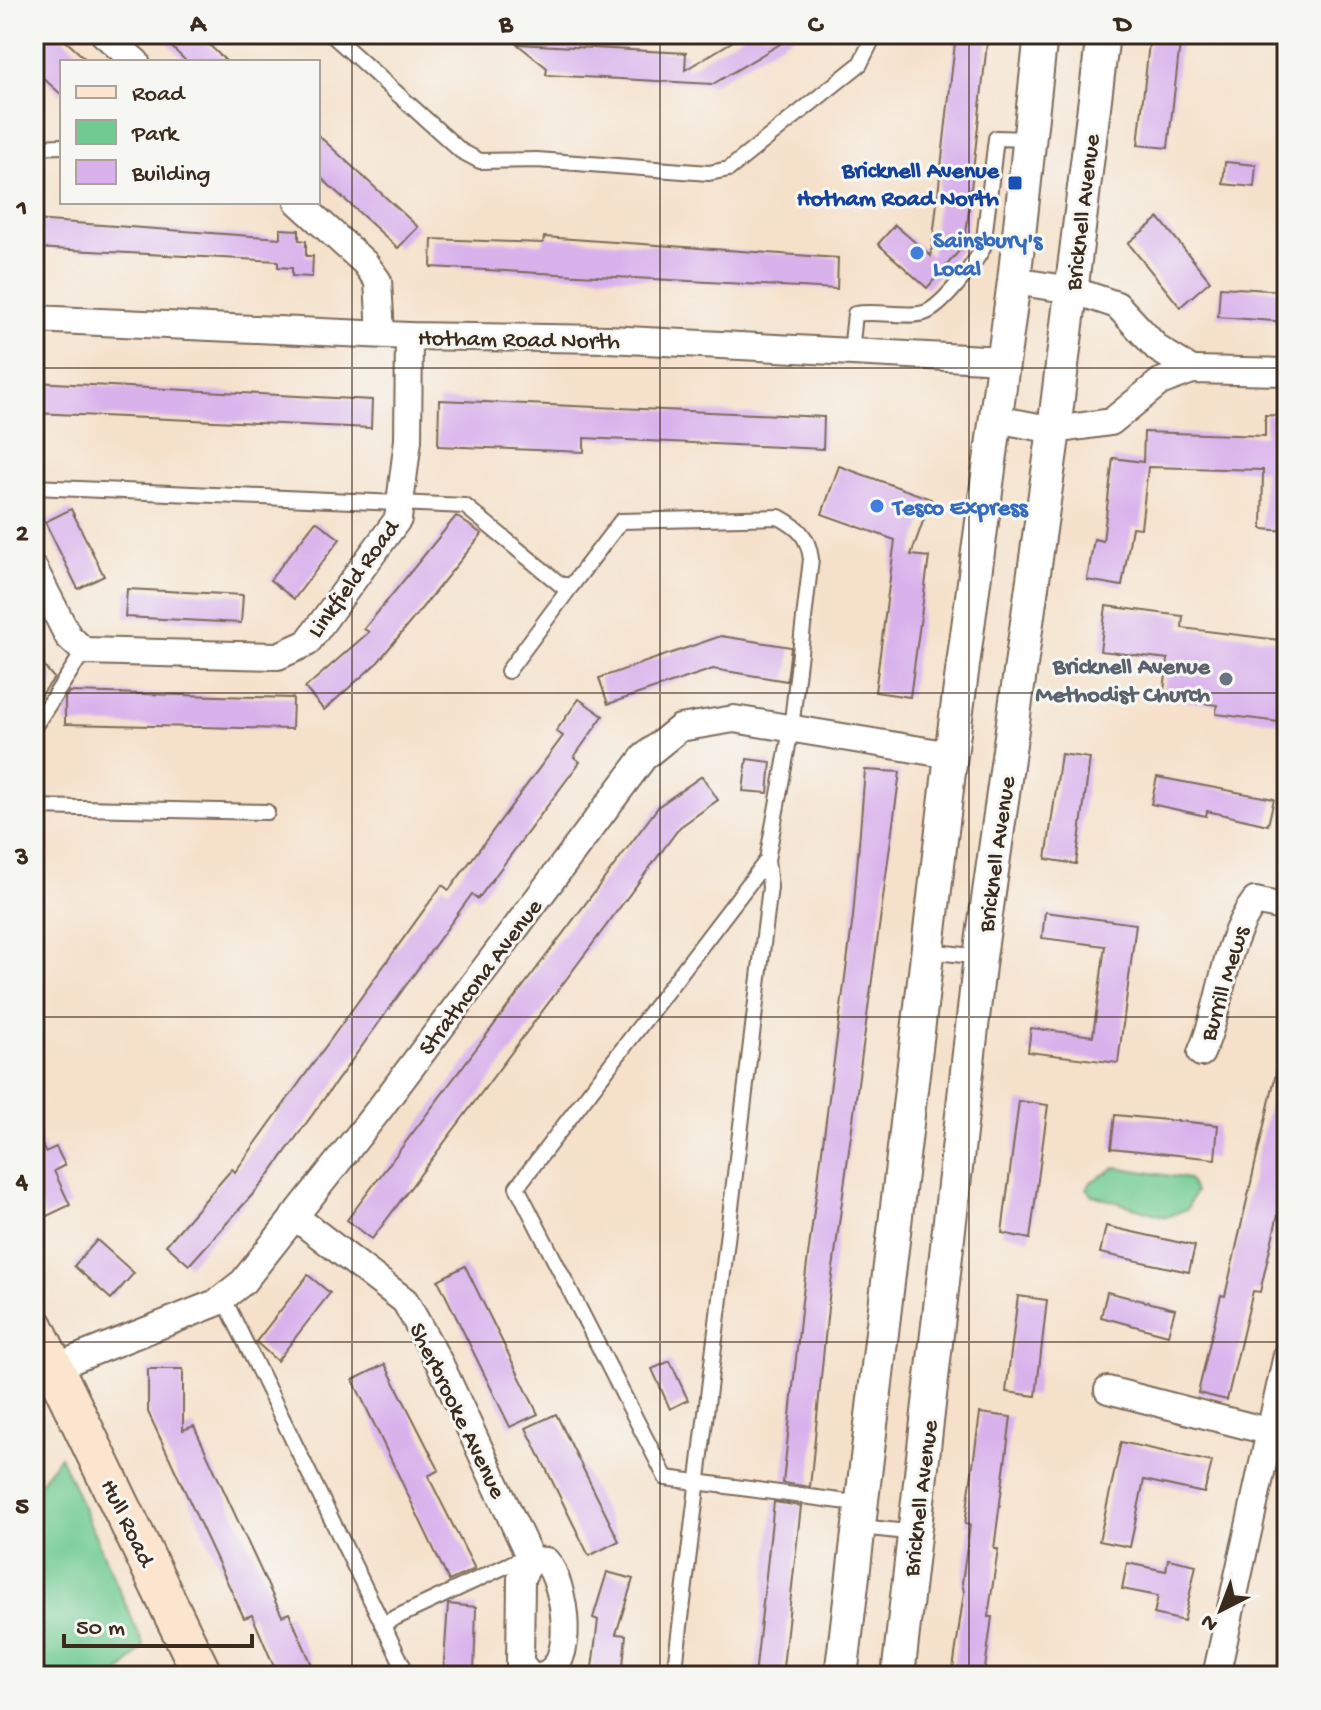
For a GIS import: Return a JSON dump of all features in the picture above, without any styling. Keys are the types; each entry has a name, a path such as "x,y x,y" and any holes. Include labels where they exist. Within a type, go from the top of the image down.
{"main road":[{"name":"Hull Road","path":"34,1326 203,1676"}],"street":[{"path":"104,34 134,60"},
{"path":"841,1676 951,755 1014,281 1041,34"},
{"name":"Bricknell Avenue","path":"898,1676 980,957 1054,430 1103,34"},
{"path":"300,204 365,263 378,281 381,334"},
{"path":"1014,281 1072,290 1117,305 1158,349 1192,370"},
{"name":"Hotham Road North","path":"34,319 409,336 608,339 1003,360"},
{"name":"Linkfield Road","path":"84,651 278,656 307,643 398,519 408,440 409,336"},
{"path":"996,419 1054,430 1111,422 1160,382 1192,370 1287,372"},
{"path":"34,569 68,636 84,651"},
{"name":"Strathcona Avenue","path":"55,1367 224,1299 243,1282 381,1107 644,757 680,728 734,719 951,755"},
{"name":"Burrill Mews","path":"1201,1053 1213,1026 1239,923 1255,901 1287,908"},
{"name":"Sherbrooke Avenue","path":"294,1216 405,1301 440,1364 530,1558 546,1561 557,1574 565,1645 561,1663 549,1675 539,1676"},
{"path":"1216,1676 1286,1363"},
{"path":"1108,1390 1271,1432"},
{"path":"530,1558 521,1578 520,1663 531,1676"}],"lane":[{"path":"331,34 461,151 480,161 551,161 709,173 729,169 860,64 875,34"},
{"path":"851,352 855,314 924,313 935,306 974,264 983,248 996,138 1030,139"},
{"path":"34,147 60,146"},
{"path":"34,487 465,506 561,585 572,585"},
{"path":"508,671 621,521 779,517 796,526 808,539 811,559 791,729 767,860 770,887 674,1676"},
{"path":"34,727 84,651"},
{"path":"34,807 267,812"},
{"path":"767,860 517,1187 666,1478 700,1482 862,1516 916,1533"},
{"path":"929,951 980,957"},
{"path":"224,1299 408,1676"},
{"path":"382,1624 530,1558"}],"green space":[{"path":"1116,1167 1188,1179 1195,1192 1187,1209 1166,1217 1092,1195 1087,1188 1091,1182"},
{"path":"60,1456 144,1646 117,1676 34,1676 34,1490"}],"building":[{"path":"34,34 58,34 87,60 60,60 60,93 34,70"},
{"path":"158,34 198,34 225,60 185,60"},
{"path":"745,34 797,34 713,84 546,75 547,68 517,44 686,53 685,70"},
{"path":"956,34 988,34 965,244 927,288 878,244 895,225 931,256"},
{"path":"1150,34 1181,34 1168,148 1138,145"},
{"path":"320,137 418,227 398,248 320,177"},
{"path":"1225,162 1256,165 1254,187 1223,184"},
{"path":"1159,218 1210,281 1180,307 1128,243"},
{"path":"34,220 280,238 280,229 299,230 299,240 306,241 306,256 313,256 312,277 292,276 292,268 278,267 278,261 34,248"},
{"path":"544,237 838,258 837,289 431,267 432,239 543,243"},
{"path":"1220,287 1287,291 1287,322 1218,317"},
{"path":"35,382 372,400 371,428 34,413"},
{"path":"439,400 824,417 823,449 584,438 584,452 438,446"},
{"path":"1265,415 1287,416 1287,531 1262,529 1263,470 1148,467 1141,528 1132,527 1122,586 1087,580 1094,539 1103,541 1113,458 1143,462 1144,432 1265,436"},
{"path":"839,466 931,499 911,555 929,557 910,697 875,692 895,540 822,514"},
{"path":"71,509 104,576 78,589 45,522"},
{"path":"456,516 482,534 378,662 324,710 305,688 369,632 364,629"},
{"path":"316,521 340,539 294,599 270,580"},
{"path":"127,589 243,595 241,623 125,617"},
{"name":"Bricknell Avenue Methodist Church","path":"1106,606 1183,616 1182,628 1287,641 1287,723 1216,714 1217,705 1163,698 1168,659 1100,651"},
{"path":"721,636 791,647 787,681 713,669 608,704 599,678"},
{"path":"34,654 54,678 34,705"},
{"path":"69,692 293,698 292,729 65,724 65,698"},
{"path":"579,699 603,716 574,757 580,762 478,899 472,894 263,1183 189,1265 166,1245 232,1169 235,1172 442,885 449,890 563,736 556,731"},
{"path":"1061,754 1090,758 1076,864 1046,859"},
{"path":"747,759 771,762 768,793 743,791"},
{"path":"865,770 900,772 829,1298 810,1487 783,1483 802,1301 853,917"},
{"path":"702,776 718,800 680,827 372,1239 347,1220 659,806"},
{"path":"1157,777 1274,799 1268,825 1207,811 1206,816 1151,804"},
{"path":"1045,912 1136,924 1118,1063 1028,1052 1031,1028 1093,1036 1105,946 1042,938"},
{"path":"1279,1060 1287,1060 1287,1175 1260,1292 1253,1291 1227,1400 1198,1393 1221,1295 1225,1296"},
{"path":"1019,1101 1048,1105 1030,1239 1002,1233"},
{"path":"1115,1115 1218,1125 1215,1159 1111,1148"},
{"path":"34,1127 45,1152 56,1147 65,1165 54,1171 70,1205 45,1217 34,1193"},
{"path":"1106,1226 1195,1246 1189,1272 1100,1253"},
{"path":"97,1240 134,1273 111,1299 74,1266"},
{"path":"465,1266 538,1414 510,1427 438,1280"},
{"path":"308,1275 330,1293 277,1361 256,1342"},
{"path":"1107,1292 1175,1309 1168,1335 1101,1317"},
{"path":"1018,1296 1047,1300 1036,1396 1006,1392"},
{"path":"670,1361 688,1400 670,1409 652,1369"},
{"path":"385,1364 439,1470 428,1476 475,1569 449,1581 353,1380"},
{"path":"148,1369 183,1369 183,1430 194,1426 282,1616 289,1613 317,1676 278,1676 252,1615 244,1618 148,1412"},
{"path":"980,1413 1011,1417 994,1549 998,1549 988,1617 992,1617 984,1676 952,1676 970,1525 965,1524"},
{"path":"556,1414 619,1541 589,1556 526,1428"},
{"path":"1121,1442 1212,1462 1204,1493 1144,1480 1130,1547 1099,1541"},
{"path":"774,1502 801,1506 782,1676 755,1676"},
{"path":"1168,1559 1196,1565 1184,1621 1154,1614 1158,1596 1122,1589 1127,1563 1166,1571"},
{"path":"607,1572 633,1579 616,1634 626,1635 622,1676 591,1676 598,1620 593,1618"},
{"path":"448,1604 476,1607 474,1676 443,1676"}],"place":[{"name":"Bricknell Avenue Hotham Road North","path":"1015,183"},
{"name":"Sainsbury's Local","path":"917,253"},
{"name":"Tesco Express","path":"877,506"},
{"name":"Bricknell Avenue Methodist Church","path":"1226,679"}]}
